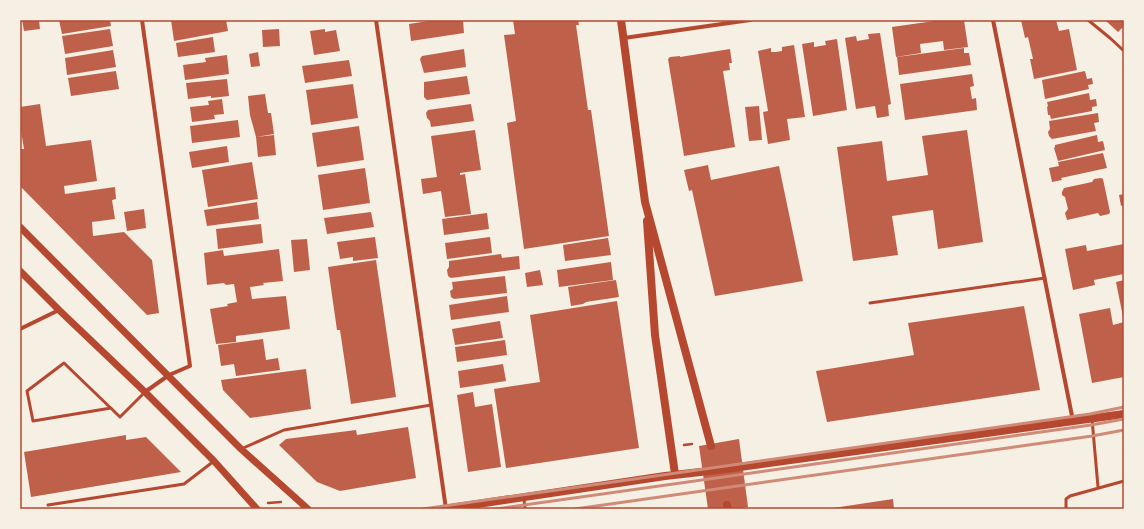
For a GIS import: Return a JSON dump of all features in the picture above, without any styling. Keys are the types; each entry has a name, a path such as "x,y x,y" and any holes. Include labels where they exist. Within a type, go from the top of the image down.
{"main road":[{"path":"621,20 645,202 655,335 675,474"},
{"path":"645,202 711,446"},
{"path":"445,509 675,474 731,469 1124,414"}],"street":[{"path":"142,20 190,366 169,375 146,392"},
{"path":"376,20 432,405 445,509"},
{"path":"623,38 750,20"},
{"path":"993,20 1074,421"},
{"path":"20,227 242,449 308,509"},
{"path":"20,271 146,392 214,461 257,509"},
{"path":"20,328 59,310"}],"lane":[{"path":"1088,20 1124,52"},
{"path":"870,303 1045,278"},
{"path":"111,408 32,421 27,391 64,363 111,408 120,417 146,392"},
{"path":"242,449 284,430 432,405"},
{"path":"1092,418 1098,487"},
{"path":"48,505 184,484 214,461"},
{"path":"1066,509 1066,499 1070,496 1124,481"},
{"path":"524,497 525,509"}],"path":[{"path":"264,504 281,502"}],"building":[{"path":"22,20 39,20 40,29 24,31"},
{"path":"59,20 110,20 111,26 62,34"},
{"path":"171,20 226,20 228,31 174,41"},
{"path":"435,20 463,20 464,33 411,41 409,24"},
{"path":"513,20 578,20 579,25 576,25 588,110 591,110 609,236 524,249 507,123 516,121 504,35 515,34"},
{"path":"941,20 964,20 968,47 944,50 943,41 920,44 921,53 896,57 892,27"},
{"path":"1021,20 1056,20 1059,31 1069,29 1077,70 1034,79 1030,59 1033,59 1028,37 1025,38"},
{"path":"1105,20 1124,20 1124,26 1118,32"},
{"path":"110,29 113,46 65,54 62,36"},
{"path":"279,29 280,46 263,47 262,30"},
{"path":"325,29 325,32 336,30 340,51 314,55 310,31"},
{"path":"880,33 891,104 888,105 889,116 877,118 875,106 856,109 845,38 856,36 857,41 869,39 868,34"},
{"path":"213,37 215,52 178,57 176,43"},
{"path":"837,39 847,110 813,116 802,44 814,42 814,47 826,45 825,41"},
{"path":"794,45 805,117 787,119 790,140 768,144 763,112 768,111 758,51 771,48 771,52 782,51 782,47"},
{"path":"964,48 964,53 969,53 971,65 899,75 897,57"},
{"path":"464,49 466,67 424,73 420,59 422,56"},
{"path":"730,49 732,63 729,63 730,70 723,71 735,147 684,156 668,59 670,57 680,57"},
{"path":"113,50 116,67 67,75 65,58"},
{"path":"258,52 260,66 251,67 249,54"},
{"path":"227,55 229,74 185,80 183,65 206,62 205,58"},
{"path":"349,60 352,76 305,83 302,66"},
{"path":"116,71 119,89 71,96 68,78"},
{"path":"1085,71 1087,79 1092,78 1093,84 1088,85 1089,89 1045,99 1042,80"},
{"path":"972,74 974,86 970,87 972,99 976,98 977,110 905,120 900,84"},
{"path":"467,76 470,94 427,100 424,97 424,82"},
{"path":"227,79 229,96 211,98 211,96 188,99 186,83"},
{"path":"353,84 358,118 311,125 306,90"},
{"path":"1089,93 1090,100 1096,99 1097,106 1092,107 1092,111 1051,119 1050,115 1048,115 1047,102"},
{"path":"265,94 268,113 271,113 274,134 256,137 250,115 248,96"},
{"path":"222,99 224,114 214,115 215,119 192,122 190,107 209,105 208,101"},
{"path":"40,104 46,146 91,140 97,181 64,186 65,194 115,187 116,199 112,200 115,219 92,222 93,236 124,232 152,260 159,313 147,315 20,186 20,149 24,149 20,131 20,107"},
{"path":"471,104 474,121 431,127 430,121 427,118 426,113 428,110"},
{"path":"759,106 762,140 749,141 745,107"},
{"path":"1098,113 1099,122 1094,123 1096,131 1052,139 1049,136 1049,121"},
{"path":"238,120 240,137 192,143 190,126"},
{"path":"359,126 364,160 317,167 312,133"},
{"path":"475,130 481,170 460,173 460,175 465,174 471,214 445,217 441,191 423,194 421,179 437,177 431,136"},
{"path":"967,130 983,242 938,249 933,210 892,216 898,255 853,261 837,147 882,141 887,181 928,175 922,136"},
{"path":"274,135 276,155 258,157 256,137"},
{"path":"1097,135 1098,142 1103,141 1105,150 1058,161 1054,148 1055,145"},
{"path":"227,146 229,162 192,168 189,152"},
{"path":"1103,153 1107,168 1061,178 1062,180 1052,182 1049,168 1059,166 1058,162"},
{"path":"252,162 258,199 208,207 202,170"},
{"path":"708,165 711,180 779,166 803,281 715,296 692,190 689,191 684,170"},
{"path":"365,168 370,203 323,210 318,175"},
{"path":"1094,179 1103,179 1110,212 1109,214 1100,216 1098,213 1067,220 1065,213 1068,209 1065,197 1062,195 1064,188 1092,182"},
{"path":"1124,194 1124,205 1121,206 1119,195"},
{"path":"257,202 259,219 207,226 204,210"},
{"path":"144,209 146,228 127,231 124,212"},
{"path":"371,212 374,227 327,234 324,218"},
{"path":"487,213 489,229 444,235 442,219"},
{"path":"261,224 263,243 218,249 216,229"},
{"path":"375,237 378,258 353,261 353,257 340,259 337,242"},
{"path":"490,237 492,253 447,259 445,243"},
{"path":"608,238 611,255 565,261 563,245"},
{"path":"307,239 310,270 294,272 291,240"},
{"path":"1124,244 1124,274 1094,280 1095,285 1073,290 1065,249 1086,245 1087,251"},
{"path":"279,249 283,281 263,283 264,285 250,287 252,299 286,296 290,329 236,336 236,342 216,344 210,309 228,306 227,304 237,302 234,284 226,285 224,283 207,285 204,253 223,250 224,256"},
{"path":"501,254 502,258 519,256 520,269 451,278 448,276 447,270 449,267 449,261"},
{"path":"376,260 396,397 351,404 340,330 337,330 328,267"},
{"path":"611,262 613,280 559,287 557,270"},
{"path":"540,270 543,285 527,287 525,273"},
{"path":"505,276 507,293 454,299 451,297 450,291 453,289 452,282"},
{"path":"616,280 619,297 571,306 568,287"},
{"path":"1124,280 1124,316 1123,317 1116,282"},
{"path":"507,296 509,312 451,320 449,305"},
{"path":"617,301 639,448 506,468 494,389 540,382 530,315"},
{"path":"1024,306 1040,390 827,422 816,371 914,355 908,323"},
{"path":"1110,308 1113,325 1124,322 1124,377 1092,383 1079,314"},
{"path":"500,321 503,338 455,345 452,329"},
{"path":"263,339 266,360 278,358 280,370 236,376 234,364 221,366 218,345"},
{"path":"505,340 507,355 457,362 455,347"},
{"path":"503,364 506,381 460,388 458,371"},
{"path":"306,369 311,409 250,418 223,390 221,380"},
{"path":"473,392 475,407 492,404 501,467 468,472 457,395"},
{"path":"408,427 416,478 340,491 317,482 279,445 286,439 356,430 357,435"},
{"path":"126,435 126,440 146,437 181,472 31,497 24,452"},
{"path":"739,439 748,507 735,509 708,509 699,446"},
{"path":"893,499 894,509 833,509 833,508"}],"railway":[{"path":"423,509 1090,414 1124,407"},
{"path":"496,509 1091,425 1124,419"},
{"path":"575,509 1092,436 1124,430"}]}
